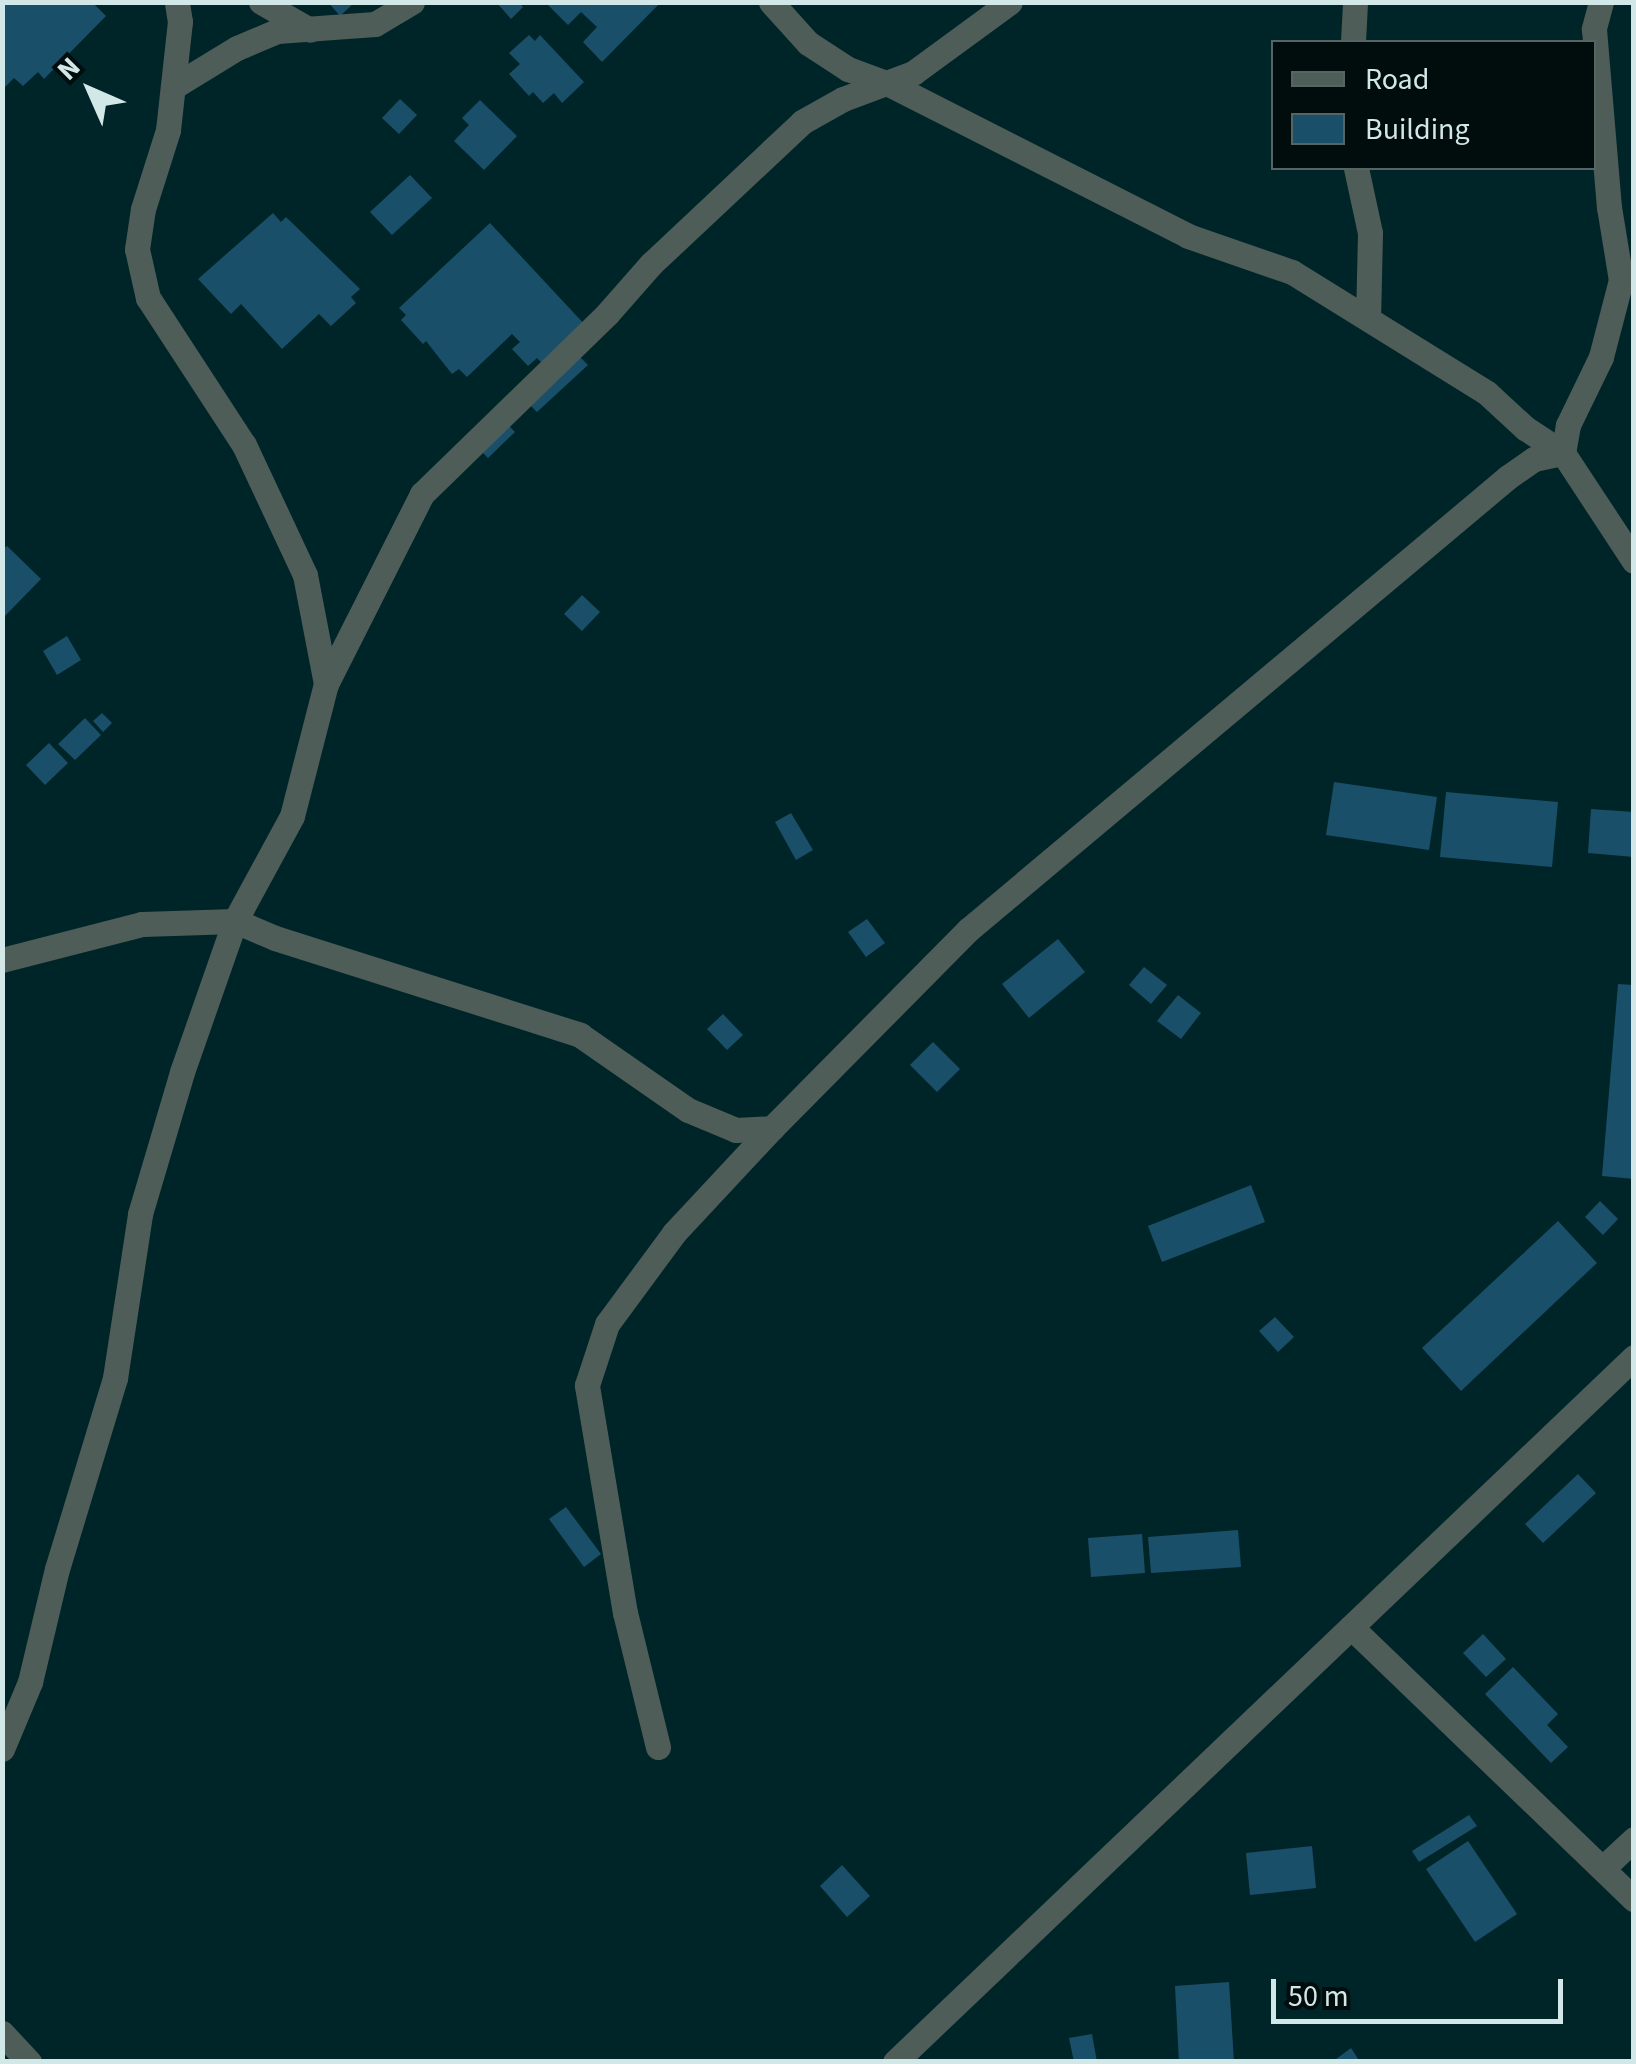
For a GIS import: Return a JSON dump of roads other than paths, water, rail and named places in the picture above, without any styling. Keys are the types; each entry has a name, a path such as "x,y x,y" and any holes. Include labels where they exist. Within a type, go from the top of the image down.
{"street":[{"path":"177,2 180,22 168,130 144,209 138,249 148,298 244,444 305,576 326,684"},
{"path":"260,2 310,30"},
{"path":"173,87 236,48 277,32 375,24 412,2"},
{"path":"772,2 808,43 848,69 889,84 1188,236 1292,272 1487,393 1525,428 1564,453 1634,560"},
{"path":"2,1750 30,1682 57,1569 115,1378 140,1214 182,1072 235,920 292,816 326,684 422,494 608,314 651,264 802,122 843,100 913,73 1010,2"},
{"path":"1354,40 1355,2"},
{"path":"1578,2 1594,28"},
{"path":"1595,40 1601,2"},
{"path":"1564,453 1568,425 1601,357 1621,280 1609,207 1596,52"},
{"path":"1356,170 1370,233 1368,318"},
{"path":"1610,326 1634,293"},
{"path":"658,1747 625,1613 587,1385 607,1324 674,1233 968,930 1508,477 1534,459 1564,453"},
{"path":"2,960 142,924 235,920 275,938 580,1036 688,1110 736,1130 772,1128"},
{"path":"895,2062 1634,1357"},
{"path":"1351,1626 1634,1899"},
{"path":"1603,1868 1634,1838"},
{"path":"2,2033 29,2062"}]}
